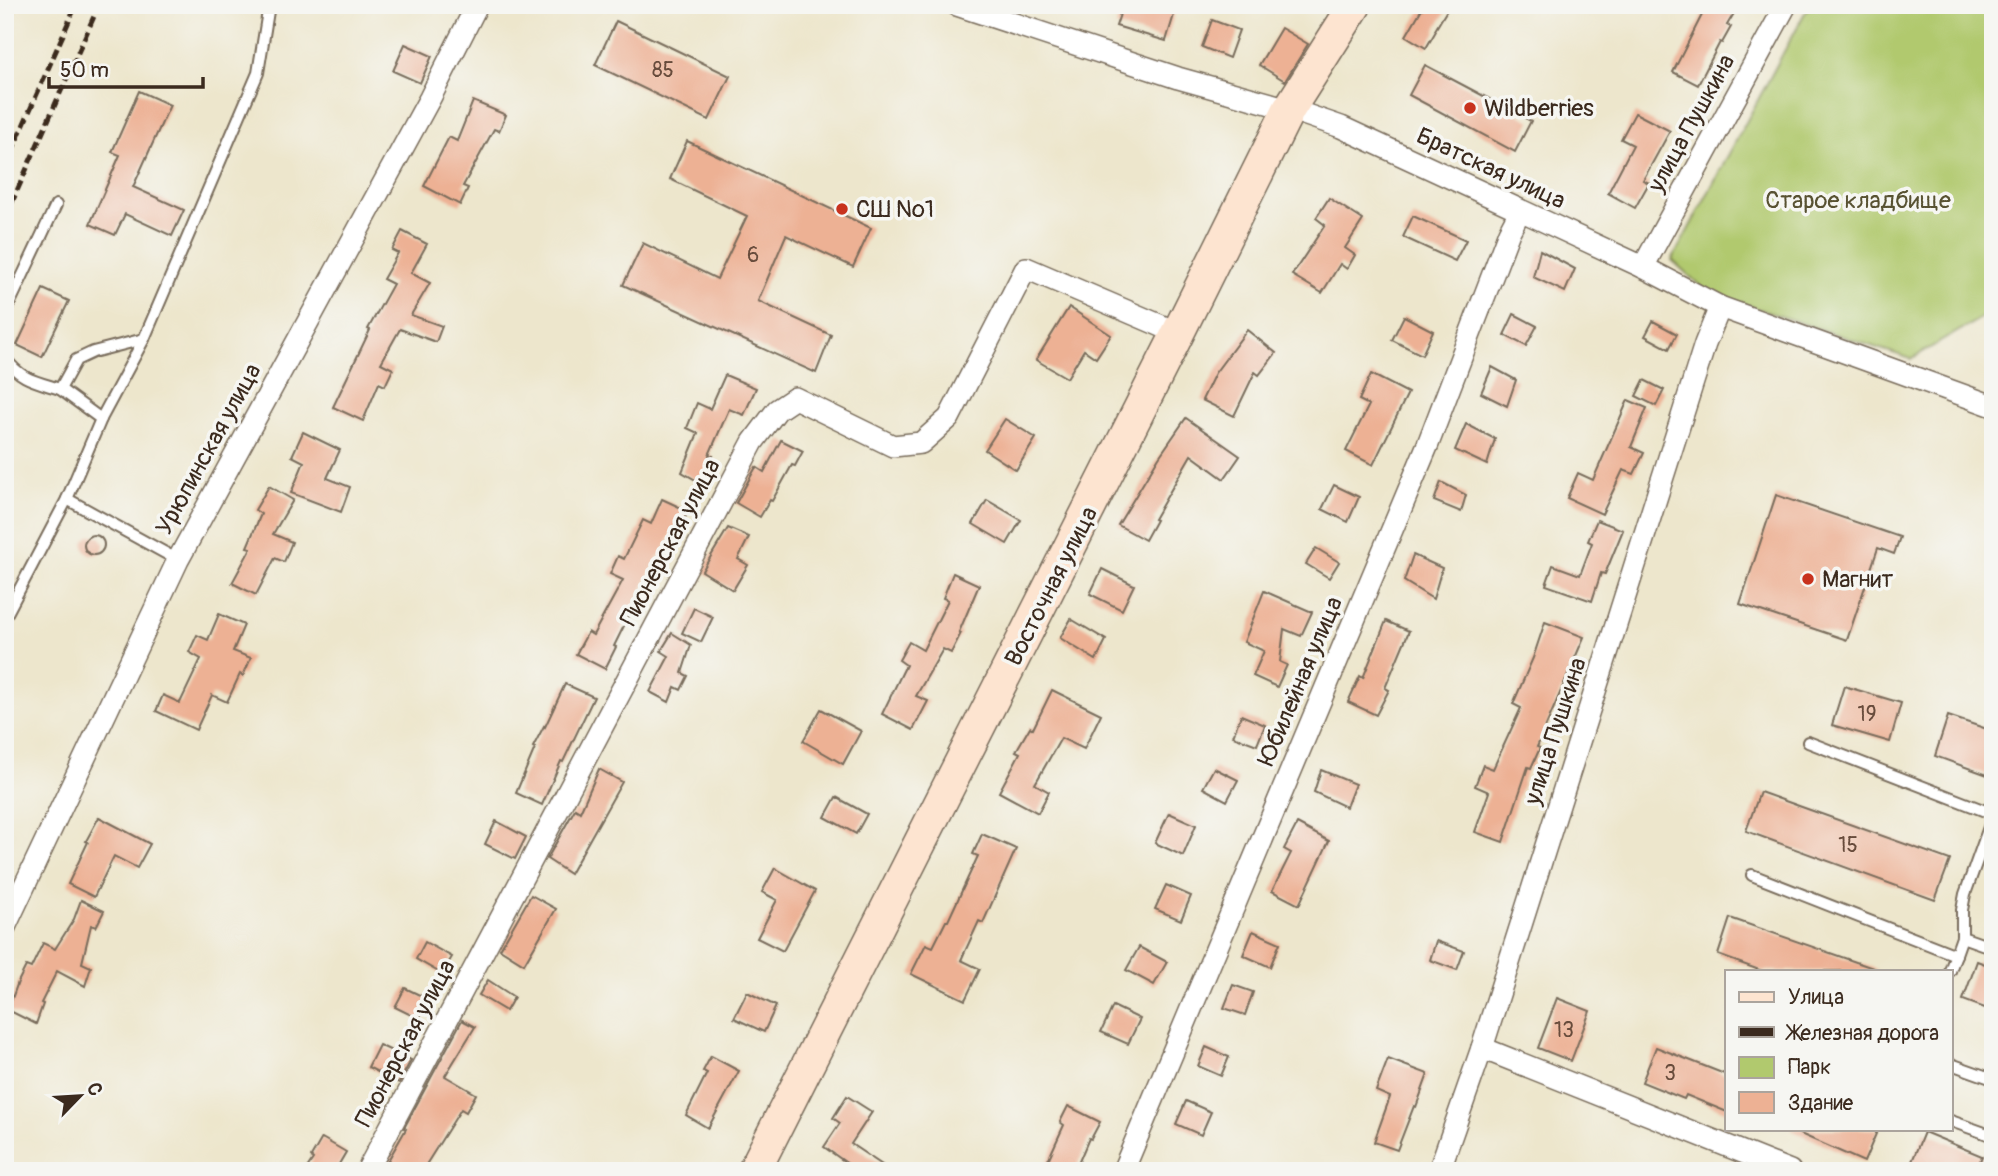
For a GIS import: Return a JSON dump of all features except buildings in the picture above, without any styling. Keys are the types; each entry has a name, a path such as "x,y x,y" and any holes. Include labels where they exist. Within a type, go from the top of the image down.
{"street":[{"name":"Урюпинская улица","path":"5,927 178,560 430,98 477,5"},
{"name":"Братская улица","path":"957,5 996,12 1178,78 1289,109 1341,127 1643,267 1720,307 1993,405"},
{"name":"Восточная улица","path":"754,1171 1289,109 1355,5"},
{"name":"улица Пушкина","path":"1643,267 1786,5"},
{"name":"Юбилейная улица","path":"1124,1171 1428,444 1509,232 1520,211"},
{"name":"Пионерская улица","path":"367,1171 753,442 777,410 795,398 893,446 921,443 949,418 1026,268 1178,333"},
{"name":"улица Пушкина","path":"1439,1171 1482,1048 1705,344 1720,307"},
{"path":"1482,1048 1790,1171"}],"lane":[{"path":"5,617 67,499 102,419 144,339 258,72 268,5"},
{"path":"5,313 56,205"},
{"path":"60,389 76,360 93,352 144,339"},
{"path":"5,358 15,371 60,389 102,419"},
{"path":"67,499 178,560"},
{"path":"1808,742 1993,815 1965,894 1962,937 1950,970"},
{"path":"1752,876 1956,955"},
{"path":"1962,937 1993,948"},
{"path":"1952,1065 1993,1079"},
{"path":"1952,1121 1993,1136"}],"green space":[{"name":"Старое кладбище","path":"1809,5 1993,5 1993,311 1911,359 1707,292 1672,260"}],"railway":[{"path":"5,167 76,5"},
{"path":"5,218 99,5"}],"place":[{"name":"Wildberries","path":"1470,108"},
{"name":"СШ №1","path":"842,209"},
{"name":"Магнит","path":"1808,579"}]}
